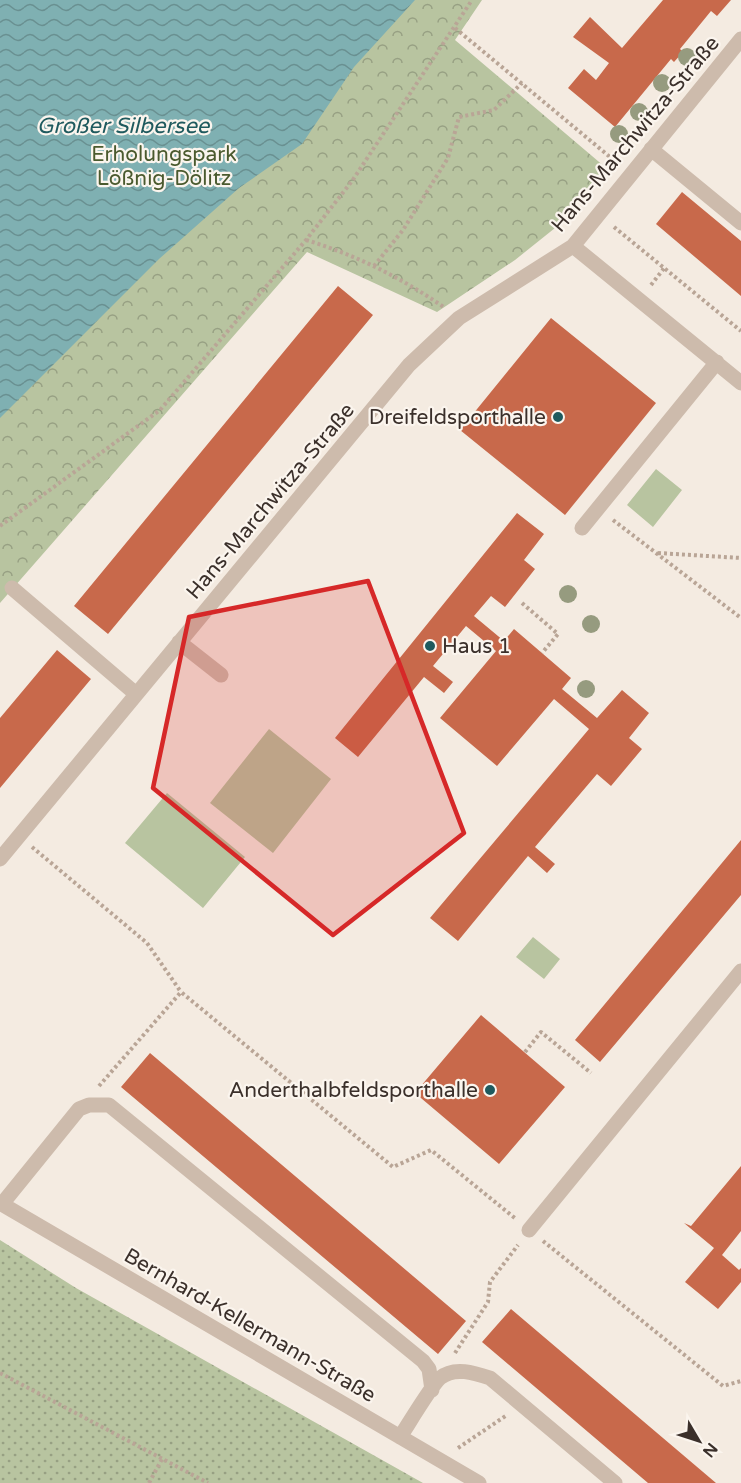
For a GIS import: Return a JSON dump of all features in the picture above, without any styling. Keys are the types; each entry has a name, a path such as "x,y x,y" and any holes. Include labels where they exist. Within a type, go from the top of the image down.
{"street":[{"name":"Hans-Marchwitza-Straße","path":"0,859 409,365 459,318 573,246 741,39"},
{"path":"651,149 741,224"},
{"path":"573,246 741,382"},
{"path":"582,528 717,362"},
{"path":"12,588 136,694"},
{"path":"179,642 221,675"},
{"path":"529,1230 741,971"},
{"path":"1,1203 79,1109 88,1105 109,1105 423,1361 436,1384"},
{"name":"Bernhard-Kellermann-Straße","path":"1,1203 478,1483"},
{"path":"400,1437 436,1384 454,1372 472,1371 490,1378 615,1483"}],"path":[{"path":"0,526 160,411 306,240 352,181 456,28 472,0"},
{"path":"456,28 631,175"},
{"path":"374,266 403,230 448,158 459,117 494,110 522,83"},
{"path":"599,214 741,331"},
{"path":"306,240 374,266 417,289 459,318"},
{"path":"598,509 741,618"},
{"path":"656,553 741,558"},
{"path":"522,603 558,634 542,653"},
{"path":"19,836 147,943 181,992 393,1167 431,1150 723,1386 741,1381"},
{"path":"79,1109 181,992"},
{"path":"525,1052 541,1032 591,1073"},
{"path":"436,1384 488,1302 490,1282 529,1230"},
{"path":"0,1373 208,1483"},
{"path":"440,1461 522,1405"},
{"path":"149,1483 162,1459"}],"highlighted area":[{"path":"368,581 464,833 333,935 153,788 189,617"}],"green space":[{"name":"Erholungspark Lößnig-Dölitz","path":"0,0 482,0 455,40 605,167 555,228 515,260 437,312 307,252 0,603"},
{"path":"656,469 682,490 653,527 627,505"},
{"path":"269,729 331,779 273,853 210,803"},
{"path":"167,793 245,857 203,908 125,843"},
{"path":"533,937 560,959 544,979 516,957"},
{"path":"0,1240 76,1288 423,1483 0,1483"}],"water":[{"name":"Großer Silbersee","path":"0,0 415,0 354,67 302,144 239,188 159,259 0,418"}],"building":[{"path":"663,0 731,0 717,16 711,11 680,49 683,52 674,62 671,59 615,127 568,88 584,69 596,80 609,63 573,37 590,17 622,48"},
{"path":"682,192 741,241 741,296 656,224"},
{"path":"338,286 373,315 108,634 74,606"},
{"name":"Dreifeldsporthalle","path":"551,318 656,403 565,515 460,430"},
{"path":"517,513 544,534 524,560 535,569 505,607 491,596 474,616 504,641 514,629 571,678 562,689 597,718 622,690 649,713 629,738 642,749 611,786 597,774 535,847 555,864 547,873 528,856 458,941 430,918 589,729 554,699 497,766 440,718 496,651 466,626 433,666 453,682 444,693 424,677 358,757 335,738"},
{"path":"57,650 91,679 0,788 0,718"},
{"path":"741,840 741,895 600,1062 575,1040"},
{"name":"Anderthalbfeldsporthalle","path":"481,1015 565,1087 499,1164 415,1093"},
{"path":"150,1053 466,1321 438,1354 121,1087"},
{"path":"741,1166 741,1231 722,1255 739,1270 741,1268 741,1282 718,1309 685,1282 714,1248 684,1223 691,1226"},
{"path":"511,1309 716,1483 648,1483 482,1342"}],"place":[{"name":"Dreifeldsporthalle","path":"558,417"},
{"name":"Haus 1","path":"430,646"},
{"name":"Anderthalbfeldsporthalle","path":"490,1090"}]}
